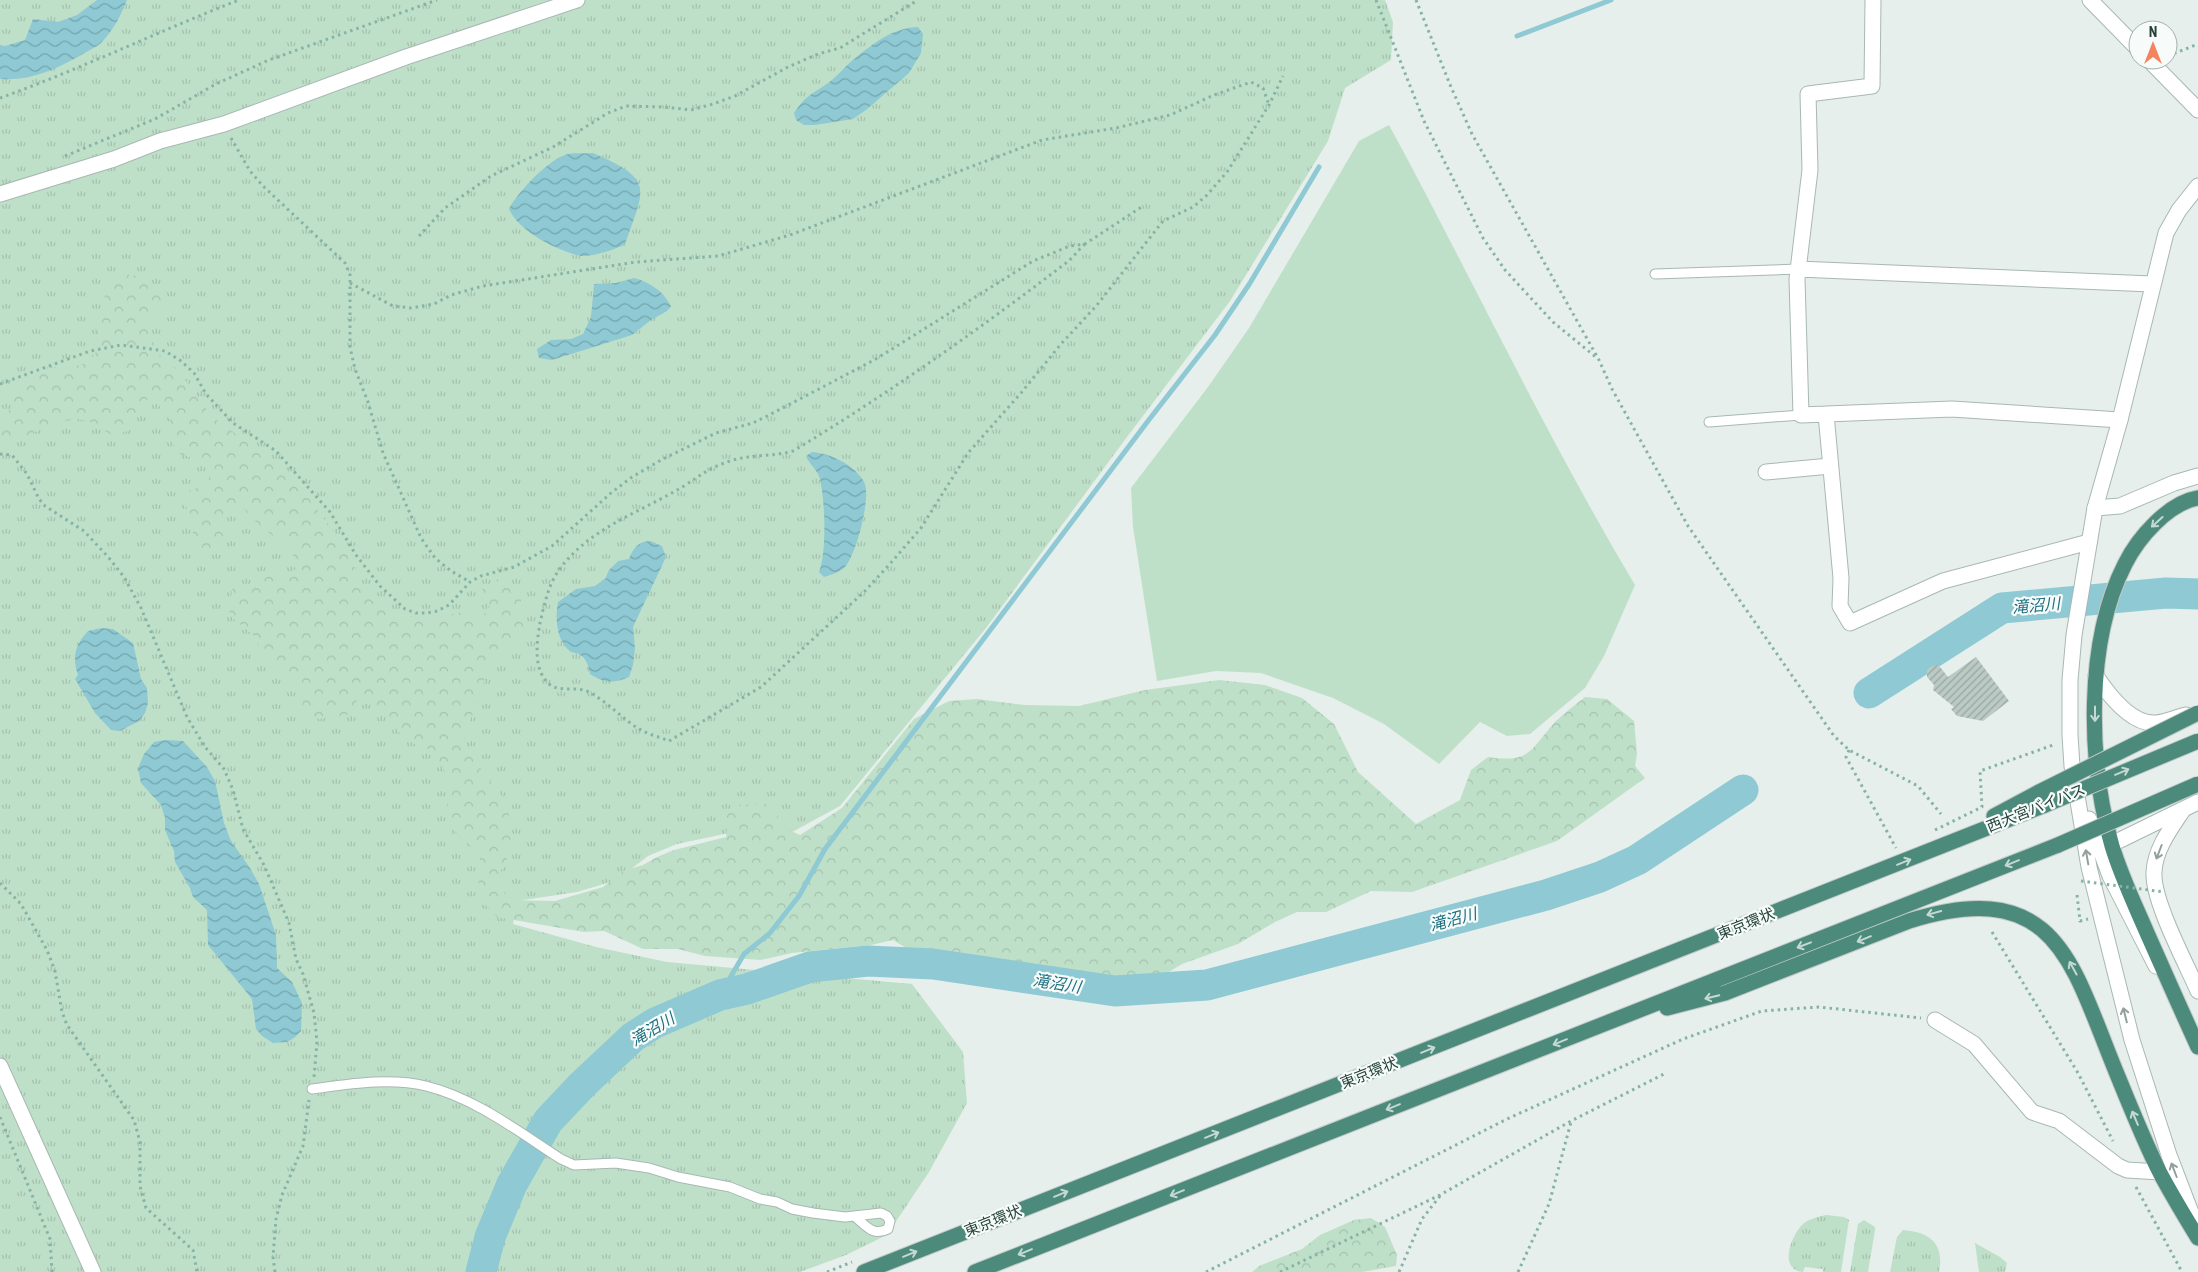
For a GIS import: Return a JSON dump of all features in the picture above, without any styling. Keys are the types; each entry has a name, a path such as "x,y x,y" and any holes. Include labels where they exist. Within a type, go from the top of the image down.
{"highway":[{"path":"2198,498 2191,499 2168,512 2148,530 2132,551 2120,574 2103,622 2096,676 2095,729 2099,776 2112,844 2123,876 2198,1048"},
{"path":"2042,798 2198,712"},
{"name":"西大宮バイパス","path":"2042,798 2198,741"},
{"path":"975,1272 2058,845 2198,784"},
{"name":"東京環状","path":"864,1272 1934,850 2042,798"},
{"path":"1605,1024 1724,994 1909,921 1940,911 1963,908 1989,908 2009,912 2026,919 2043,930 2070,962 2082,985 2130,1107 2160,1172 2198,1238"}],"street":[{"path":"0,194 114,159 160,141 224,124 406,57 577,0"},
{"path":"1873,0 1872,86 1808,94 1810,170 1798,269 1800,415 1952,409 2120,420"},
{"path":"2090,0 2128,39"},
{"path":"2159,70 2198,110"},
{"path":"2198,186 2178,210 2166,233 2120,420 2096,508 2074,635 2064,739 2072,766 2089,867 2132,1040 2169,1155 2198,1232"},
{"path":"1798,269 2152,284"},
{"path":"1826,414 1841,578 1840,606 1850,623 1942,581 2089,542"},
{"path":"1766,472 1830,466"},
{"path":"2096,508 2120,506 2149,496 2174,483 2198,476"},
{"path":"2096,676 2111,698 2140,720 2155,724 2198,712"},
{"path":"2064,739 2098,848 2144,946 2182,1011"},
{"path":"2112,844 2198,802"},
{"path":"2183,810 2170,829 2156,857 2154,883 2160,905 2198,991"},
{"path":"1936,1020 1974,1044 2032,1112 2060,1121 2118,1166 2127,1170 2160,1172"},
{"path":"0,1066 93,1272"}],"lane":[{"path":"1655,274 1798,269"},
{"path":"1709,422 1800,415"},
{"path":"312,1089 379,1082 426,1086 470,1104 574,1165 616,1163 649,1168 678,1177 730,1187 777,1202 792,1209 829,1216 854,1216"}],"path":[{"path":"0,98 51,80 181,23 239,0"},
{"path":"64,156 155,119 216,84 269,60 437,0"},
{"path":"419,236 445,208 492,176 554,147 608,113 626,106 691,110 735,96 788,67 818,54 840,48 918,0"},
{"path":"1376,0 1424,121 1483,238 1505,270 1553,322 1599,360"},
{"path":"1416,0 1451,88 1472,134 1599,360 1612,388 1688,526 1834,736 1849,750 1918,786 1941,814"},
{"path":"2178,52 2198,44"},
{"path":"1143,206 1085,244 1068,262 898,385 802,446 779,455 749,456 708,469 684,486 602,531 559,570 548,591 537,640 538,661 545,680 552,687 562,689 578,688 591,693 641,730 670,741 761,687 864,592 906,546 926,521 968,453 1096,305 1163,221 1193,207 1206,196 1227,172 1269,105 1283,76"},
{"path":"350,283 394,306 411,308 434,304 451,295 483,286 636,262 718,256 799,232 1042,140 1116,128 1170,115 1214,95 1251,82 1263,88 1269,105"},
{"path":"224,124 250,172 345,264 350,275 350,347 355,369 368,402 383,453 421,538 435,558 451,571 470,582"},
{"path":"0,384 98,350 121,345 138,346 165,352 181,361 194,373 206,394 233,423 276,451 330,512 369,574 398,605 416,613 437,611 449,605 470,582 481,576 514,567 552,546 632,477 663,459 716,433 753,423 868,363 1033,261 1070,246 1085,244"},
{"path":"0,454 12,455 27,474 39,499 45,506 84,531 109,558 124,578 141,608 187,717 224,769 233,790 243,829 264,865 289,923 296,959 314,1013 316,1042 312,1089 302,1146 282,1195 276,1220 273,1257 275,1272"},
{"path":"1982,808 1980,771 2064,739"},
{"path":"1849,750 1846,757 1896,848"},
{"path":"2081,881 2164,892"},
{"path":"0,883 21,904 47,950 55,971 62,1012 67,1025 134,1120 140,1142 140,1186 146,1208 193,1250 197,1272"},
{"path":"1992,932 2078,1073 2114,1143"},
{"path":"1206,1272 1507,1119 1683,1039 1753,1014 1762,1011 1820,1007 1936,1020"},
{"path":"1280,1272 1440,1195 1571,1122 1664,1074"},
{"path":"0,1117 50,1239 52,1272"},
{"path":"1518,1272 1549,1204 1571,1122"},
{"path":"2140,1194 2182,1272"},
{"path":"1399,1272 1422,1219 1440,1195"}],"green space":[{"path":"0,0 1385,0 1393,22 1391,60 1345,88 1328,141 1230,301 986,628 840,806 783,837 734,832 677,844 648,856 617,880 577,892 517,901 513,924 596,947 667,962 912,984 963,1052 967,1103 929,1172 887,1235 846,1255 800,1272 0,1272"},
{"path":"1389,125 1571,472 1635,585 1604,656 1585,688 1530,734 1507,736 1480,722 1439,764 1384,724 1333,698 1261,673 1216,671 1157,681 1133,527 1131,488 1208,387 1249,328 1359,141"},
{"path":"118,273 137,276 148,285 158,284 166,292 166,306 145,318 157,353 167,364 178,370 206,409 218,421 280,466 303,490 342,543 370,599 393,617 439,616 463,612 482,617 490,606 479,595 484,587 500,578 521,600 521,616 525,625 525,637 515,644 500,649 489,661 480,697 464,735 467,751 507,803 510,820 511,851 500,872 500,887 509,900 555,901 603,887 623,871 643,865 674,850 726,837 727,825 724,815 734,805 768,804 777,813 780,826 800,835 842,808 914,719 949,701 977,699 1025,705 1079,706 1145,690 1219,680 1265,685 1302,698 1334,724 1358,772 1416,824 1460,800 1471,770 1488,757 1513,758 1528,753 1558,719 1585,697 1607,699 1634,721 1637,754 1635,766 1645,778 1557,841 1412,892 1371,891 1326,912 1297,912 1275,922 1238,944 1182,964 1154,981 1102,978 1013,967 911,951 893,940 871,945 792,953 761,960 705,956 678,949 643,949 604,931 584,932 497,917 482,901 478,886 481,864 478,851 458,836 450,821 447,803 449,778 431,750 405,740 388,717 373,705 359,698 347,715 318,719 300,713 304,698 303,684 267,665 254,636 229,615 232,589 252,583 264,576 282,576 300,567 289,548 259,525 244,509 228,511 226,521 228,534 225,552 213,552 194,548 192,517 185,505 187,491 207,485 211,471 200,460 180,454 170,440 170,414 149,398 138,409 133,429 113,436 89,421 77,419 50,424 25,438 7,441 0,434 0,426 11,407 16,389 28,375 49,368 67,368 88,363 99,348 96,328 108,285"},
{"path":"1826,1215 1844,1217 1849,1220 1841,1272 1823,1272 1823,1269 1805,1267 1803,1272 1796,1270 1789,1260 1790,1245 1793,1238 1806,1222"},
{"path":"1371,1218 1385,1227 1397,1255 1396,1266 1362,1272 1252,1272 1259,1266 1302,1249 1320,1235 1354,1220"},
{"path":"1864,1220 1875,1227 1868,1272 1850,1272 1858,1224"},
{"path":"1903,1230 1920,1233 1933,1241 1940,1253 1939,1272 1890,1272 1897,1237"},
{"path":"1975,1243 2007,1263 2005,1272 1979,1272"}],"water":[{"path":"97,0 127,0 116,23 101,43 52,70 22,78 0,79 0,45 5,46 25,40 33,19 58,22 77,15"},
{"path":"918,27 923,34 921,53 909,73 866,110 853,119 815,125 804,125 796,120 794,113 806,98 832,80 869,47 892,33"},
{"path":"593,153 613,162 636,179 640,187 640,197 625,244 604,252 581,256 561,250 530,233 514,217 509,209 533,178 558,158 571,154"},
{"path":"634,278 651,285 660,292 671,306 667,311 651,320 632,335 552,360 539,358 537,349 551,340 571,339 583,334 591,317 594,284 616,283"},
{"path":"812,452 834,457 848,465 860,476 866,489 862,525 854,551 845,567 824,577 819,572 822,563 824,539 822,488 819,475 806,456"},
{"path":"650,541 662,546 666,557 633,627 635,648 629,677 609,682 590,674 584,658 579,654 571,652 562,642 557,622 558,602 576,589 595,586 605,579 609,570 618,561 629,559 636,546"},
{"path":"102,628 113,629 133,643 141,679 147,688 148,703 145,713 139,721 120,731 111,730 95,713 75,679 78,675 75,657 80,641 88,631"},
{"path":"165,740 183,741 207,767 215,781 224,823 231,841 259,884 276,935 277,968 292,982 302,1003 301,1031 287,1042 273,1043 262,1036 256,1029 252,999 208,945 207,910 193,897 175,862 174,851 165,830 165,818 161,805 141,783 138,768 144,754 154,742"}],"building":[{"path":"1976,657 2009,701 1983,721 1957,716 1951,709 1954,707 1933,690 1934,685 1927,677 1927,670 1930,667 1936,665 1940,667 1948,677"}],"waterway":[{"path":"1517,36 1611,0"},
{"path":"720,995 744,954 770,933 799,896 825,849 1215,335 1250,283 1319,167"},
{"name":"滝沼川","path":"1869,693 2002,608 2166,593 2198,594"},
{"name":"滝沼川","path":"481,1272 490,1237 512,1184 548,1121 582,1085 633,1037 655,1023 720,995 747,989 810,967 868,961 933,964 1115,991 1207,985 1546,895 1600,877 1637,860 1743,790"}]}
